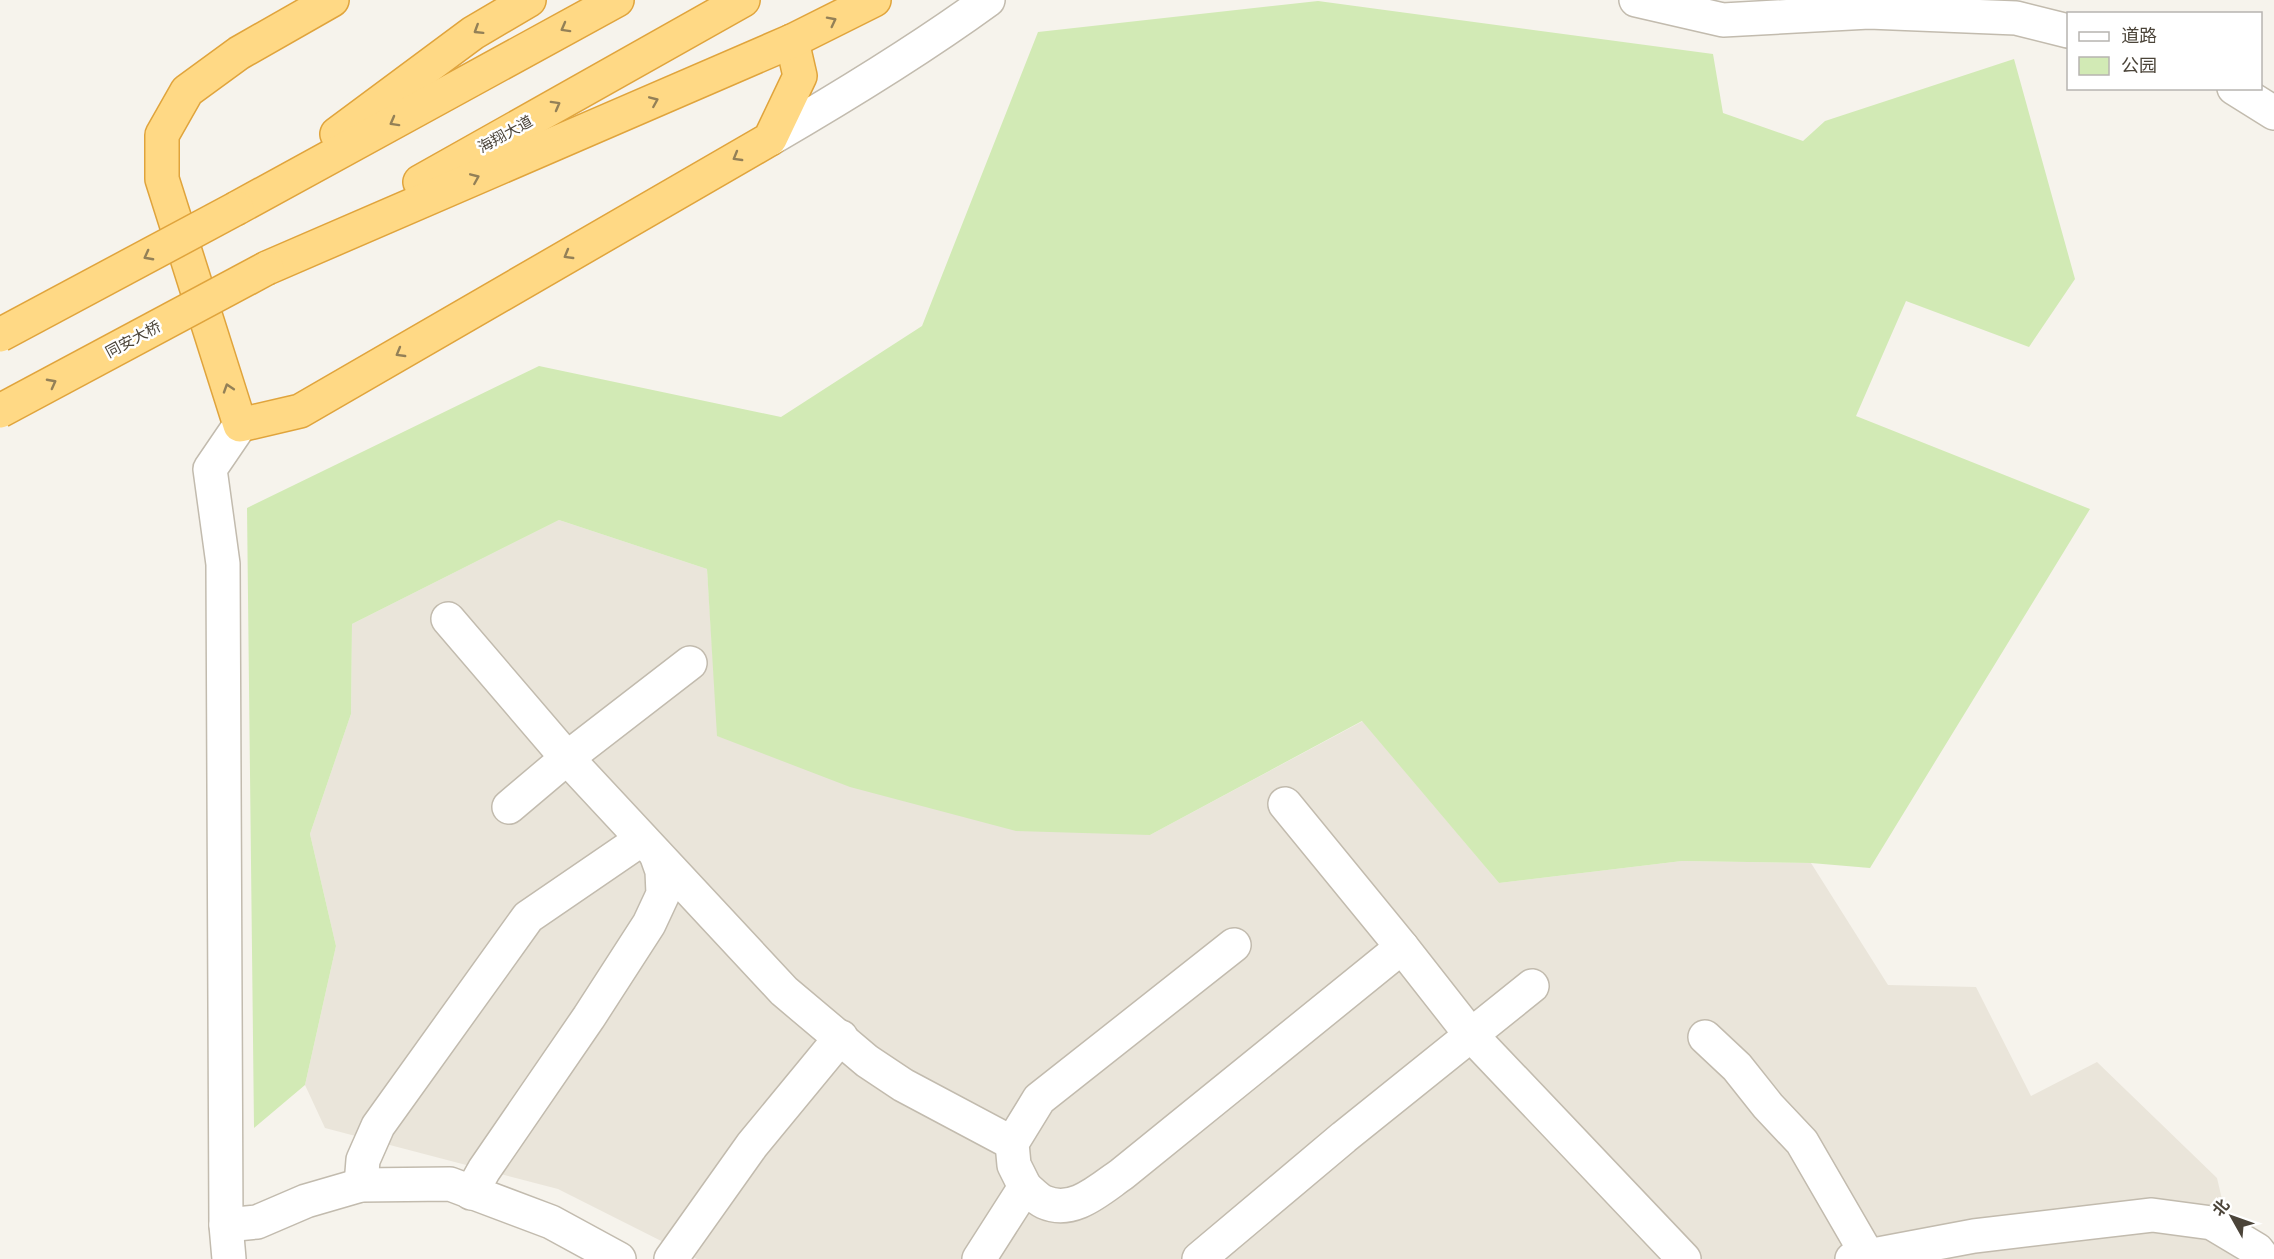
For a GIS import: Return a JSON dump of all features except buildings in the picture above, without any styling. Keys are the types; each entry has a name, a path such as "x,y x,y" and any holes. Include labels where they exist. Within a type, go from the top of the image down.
{"highway":[{"path":"332,0 239,53 187,91 162,135 162,179 240,425 300,411 770,139 800,76 792,41"},
{"path":"237,208 473,33 529,0"},
{"path":"0,335 617,0"},
{"name":"海翔大道","path":"267,268 743,0"},
{"path":"267,268 792,41 874,0"},
{"name":"同安大桥","path":"0,411 267,268"}],"street":[{"path":"770,139 827,106 988,0"},
{"path":"1636,0 1723,21 1869,12 2016,18 2067,31"},
{"path":"2237,90 2274,113"},
{"path":"230,1259 226,1225 223,564 210,469 240,425"},
{"path":"448,619 567,758 784,991 867,1061 903,1085 1012,1143"},
{"path":"509,807 567,758 690,663"},
{"path":"1285,804 1471,1035 1684,1259"},
{"path":"361,1185 363,1160 378,1126 528,917 649,847"},
{"path":"471,1192 649,924 663,894 662,871 649,847"},
{"path":"649,924 669,910 703,905"},
{"path":"1234,945 1039,1099 1012,1143 1014,1165 1025,1187 1044,1202 1064,1205 1082,1202 1122,1174 1402,947"},
{"path":"1199,1259 1344,1137 1532,986"},
{"path":"671,1259 752,1145 841,1037"},
{"path":"1705,1037 1737,1067 1768,1106 1802,1142 1852,1225 1860,1257 1974,1236 2152,1215 2212,1223 2258,1250 2264,1259"},
{"path":"226,1225 257,1222 306,1201 361,1185 450,1184 551,1222 619,1259"},
{"path":"980,1259 1025,1187"}],"shaded area":[{"path":"559,520 707,569 718,736 1150,835 1363,721 1499,883 1682,861 1811,863 1888,985 1976,987 2031,1096 2097,1062 2217,1178 2236,1259 697,1259 558,1189 325,1128 305,1085 336,946 310,834 351,714 352,624"}],"green space":[{"path":"1318,1 1713,54 1723,113 1803,141 1825,121 2014,59 2075,279 2029,347 1906,301 1856,416 2090,509 1870,868 1811,863 1682,861 1499,883 1362,721 1150,835 1016,831 850,787 717,736 707,569 559,520 352,624 351,714 310,834 336,946 305,1085 254,1128 247,508 539,366 781,417 922,326 1038,32"}]}
